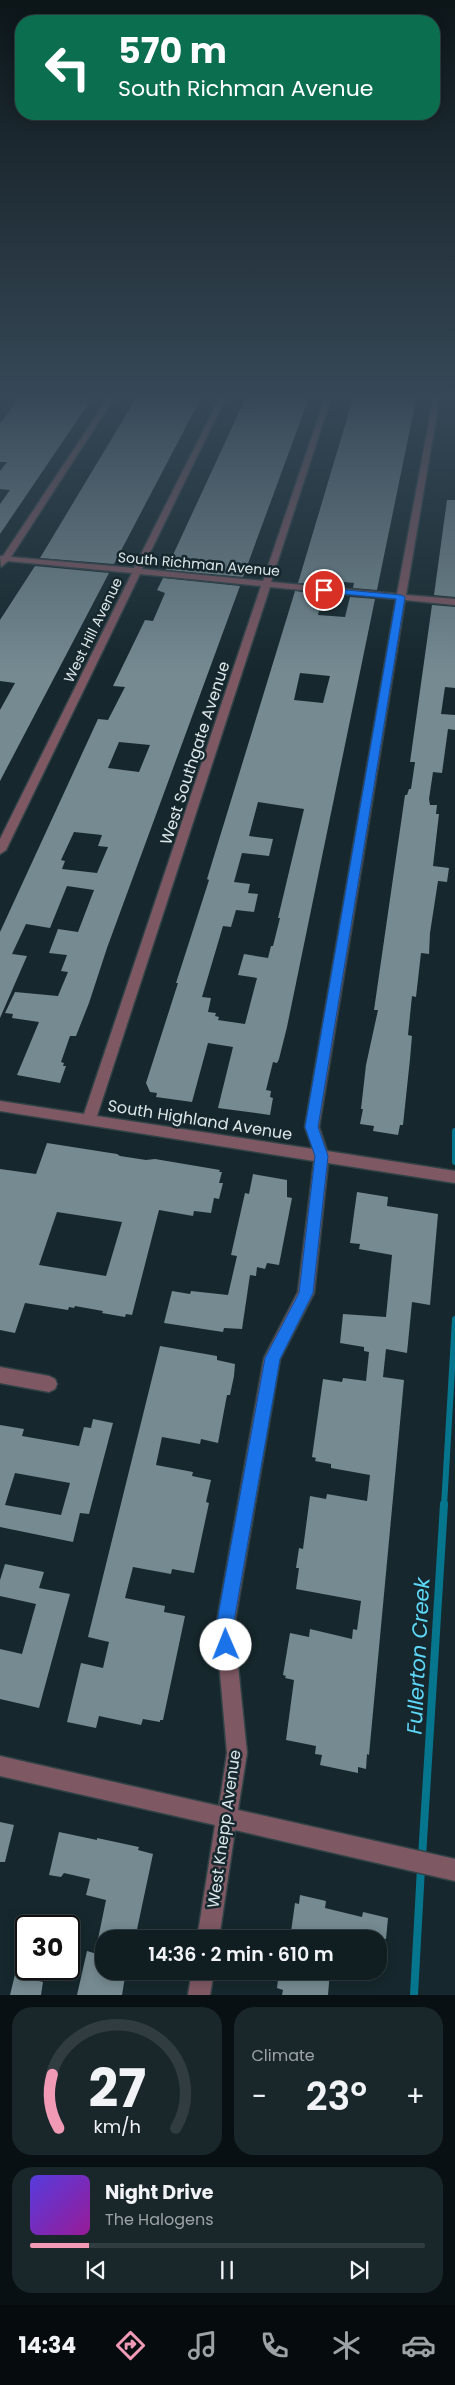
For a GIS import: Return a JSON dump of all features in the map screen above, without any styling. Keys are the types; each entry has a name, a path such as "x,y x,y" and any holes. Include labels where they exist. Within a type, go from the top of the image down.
{"street":[{"path":"0,567 3,559 51,488"},
{"name":"West Hill Avenue","path":"0,850 178,488"},
{"name":"West Southgate Avenue","path":"88,1121 299,488"},
{"name":"West Knepp Avenue","path":"209,1930 237,1754 225,1627 272,1358 306,1293 322,1156 312,1127 420,488"},
{"name":"South Richman Avenue","path":"3,559 455,602"},
{"name":"South Highland Avenue","path":"0,1106 455,1177"},
{"path":"0,1375 49,1384"},
{"path":"0,1766 451,1869"},
{"path":"199,1995 202,1980"}],"building":[{"path":"31,488 0,534 0,504 10,490 0,489"},
{"path":"82,488 154,488 114,564 40,558"},
{"path":"204,488 276,488 243,577 166,570"},
{"path":"326,488 398,488 377,590 353,588 354,583 326,580 325,585 298,583"},
{"path":"447,500 455,500 455,597 434,595"},
{"path":"35,566 109,573 0,781 0,710 15,683 0,681 0,620"},
{"path":"163,578 240,586 107,948 89,1003 76,1036 70,1036 61,1062 64,1063 63,1066 66,1066 60,1083 17,1075 39,1022 12,1018 13,1014 5,1013 15,992 58,996 68,972 61,971 67,955 49,953 58,929 78,932 94,890 67,886 50,928 26,924 12,954 27,956 0,1018 0,932 98,719 108,720 125,687 113,686 145,620 153,621 165,593 157,590","holes":["119,742 150,745 139,772 108,768","74,832 102,835 98,846 108,847 97,873 62,869 65,861 61,860"]},
{"path":"295,591 323,594 318,615 345,617 350,597 375,599 287,1027 279,1059 277,1063 273,1062 266,1090 271,1091 270,1097 273,1098 270,1115 218,1108 233,1047 208,1043 192,1102 156,1097 157,1093 150,1092 146,1083 209,880 207,879","holes":["300,673 330,676 323,703 294,700","258,802 304,809 273,946 271,946 268,958 244,954 238,975 257,978 245,1024 218,1020 219,1017 215,1016 216,1013 208,1012 211,998 202,997 223,926 231,927 236,910 254,912 258,894 248,893 250,884 234,882 242,853 269,856 273,839 249,836"]},
{"path":"432,605 455,607 455,688 445,687 441,714 455,715 455,730 448,729 442,773 433,772 429,799 430,805 437,805 436,814 439,814 433,866 449,868 447,882 438,881 430,933 429,954 421,953 416,997 412,996 408,1035 412,1036 410,1059 403,1125 400,1125 398,1135 373,1131 374,1126 360,1124 366,1065 378,1010 374,1010 405,795 411,789 415,762 410,762"},
{"path":"47,1143 120,1156 146,1160 155,1159 220,1170 219,1172 222,1172 219,1183 223,1183 219,1199 214,1198 211,1213 194,1211 193,1216 159,1210 132,1315 126,1314 125,1317 75,1306 74,1308 69,1307 68,1310 25,1303 15,1333 0,1330 0,1169 36,1174","holes":["57,1212 122,1222 106,1276 39,1265"]},
{"path":"253,1174 287,1180 287,1197 292,1198 279,1265 267,1263 265,1269 257,1267 256,1276 250,1275 242,1329 224,1328 223,1332 164,1323 172,1291 190,1294 191,1291 228,1295 237,1256 231,1255 245,1193 249,1194"},
{"path":"357,1192 388,1197 387,1206 438,1214 430,1305 412,1302 407,1353 386,1349 383,1377 404,1380 369,1755 367,1754 366,1769 358,1767 358,1773 320,1765 322,1755 315,1754 316,1746 286,1740 294,1680 285,1678 286,1676 283,1675 290,1633 309,1637 310,1629 352,1639 353,1629 357,1630 361,1601 296,1589 299,1568 296,1568 299,1548 303,1549 310,1496 326,1499 327,1494 367,1501 370,1475 331,1468 331,1464 315,1461 316,1458 312,1457 323,1379 342,1382 343,1378 366,1381 369,1352 364,1351 364,1347 340,1343 343,1314 386,1317 392,1255 359,1249 360,1244 350,1243"},
{"path":"160,1346 217,1356 217,1360 235,1364 230,1395 227,1395 218,1443 201,1439 200,1444 162,1437 156,1465 193,1472 192,1476 211,1480 206,1502 209,1503 194,1573 172,1569 171,1574 133,1567 125,1598 165,1606 164,1612 185,1616 163,1720 160,1720 160,1722 143,1719 141,1725 99,1716 96,1728 67,1722 81,1663 103,1668 109,1642 88,1637"},
{"path":"93,1419 113,1423 89,1514 80,1513 73,1542 0,1527 0,1425 24,1429 22,1436 79,1446 84,1427 91,1428","holes":["15,1473 70,1483 61,1515 5,1505"]},
{"path":"5,1564 44,1572 39,1588 70,1594 39,1708 0,1699 0,1649 22,1654 36,1604 0,1596 0,1580"},
{"path":"0,1822 14,1825 5,1862 0,1862"},
{"path":"59,1832 139,1847 138,1850 153,1854 137,1930 100,1930 106,1900 86,1895 90,1879 64,1873 61,1877 49,1875"},
{"path":"300,1895 326,1901 325,1908 362,1917 363,1912 388,1918 387,1930 291,1930 295,1903 299,1904"},
{"path":"87,1951 95,1953 95,1980 124,1980 122,1995 77,1995"},
{"path":"15,1975 15,1980 43,1982 41,1995 10,1995"},
{"path":"278,1980 329,1980 328,1995 282,1995 283,1990 277,1988"}],"waterway":[{"name":"Fullerton Creek","path":"455,1131 455,1162"},
{"name":"Fullerton Creek","path":"444,1506 455,1319"},
{"name":"Fullerton Creek","path":"422,1857 444,1504"},
{"name":"Fullerton Creek","path":"414,1995 421,1868"}],"route":[{"path":"226,1645 225,1627 272,1358 306,1293 322,1156 312,1127 401,597 324,590"}]}
